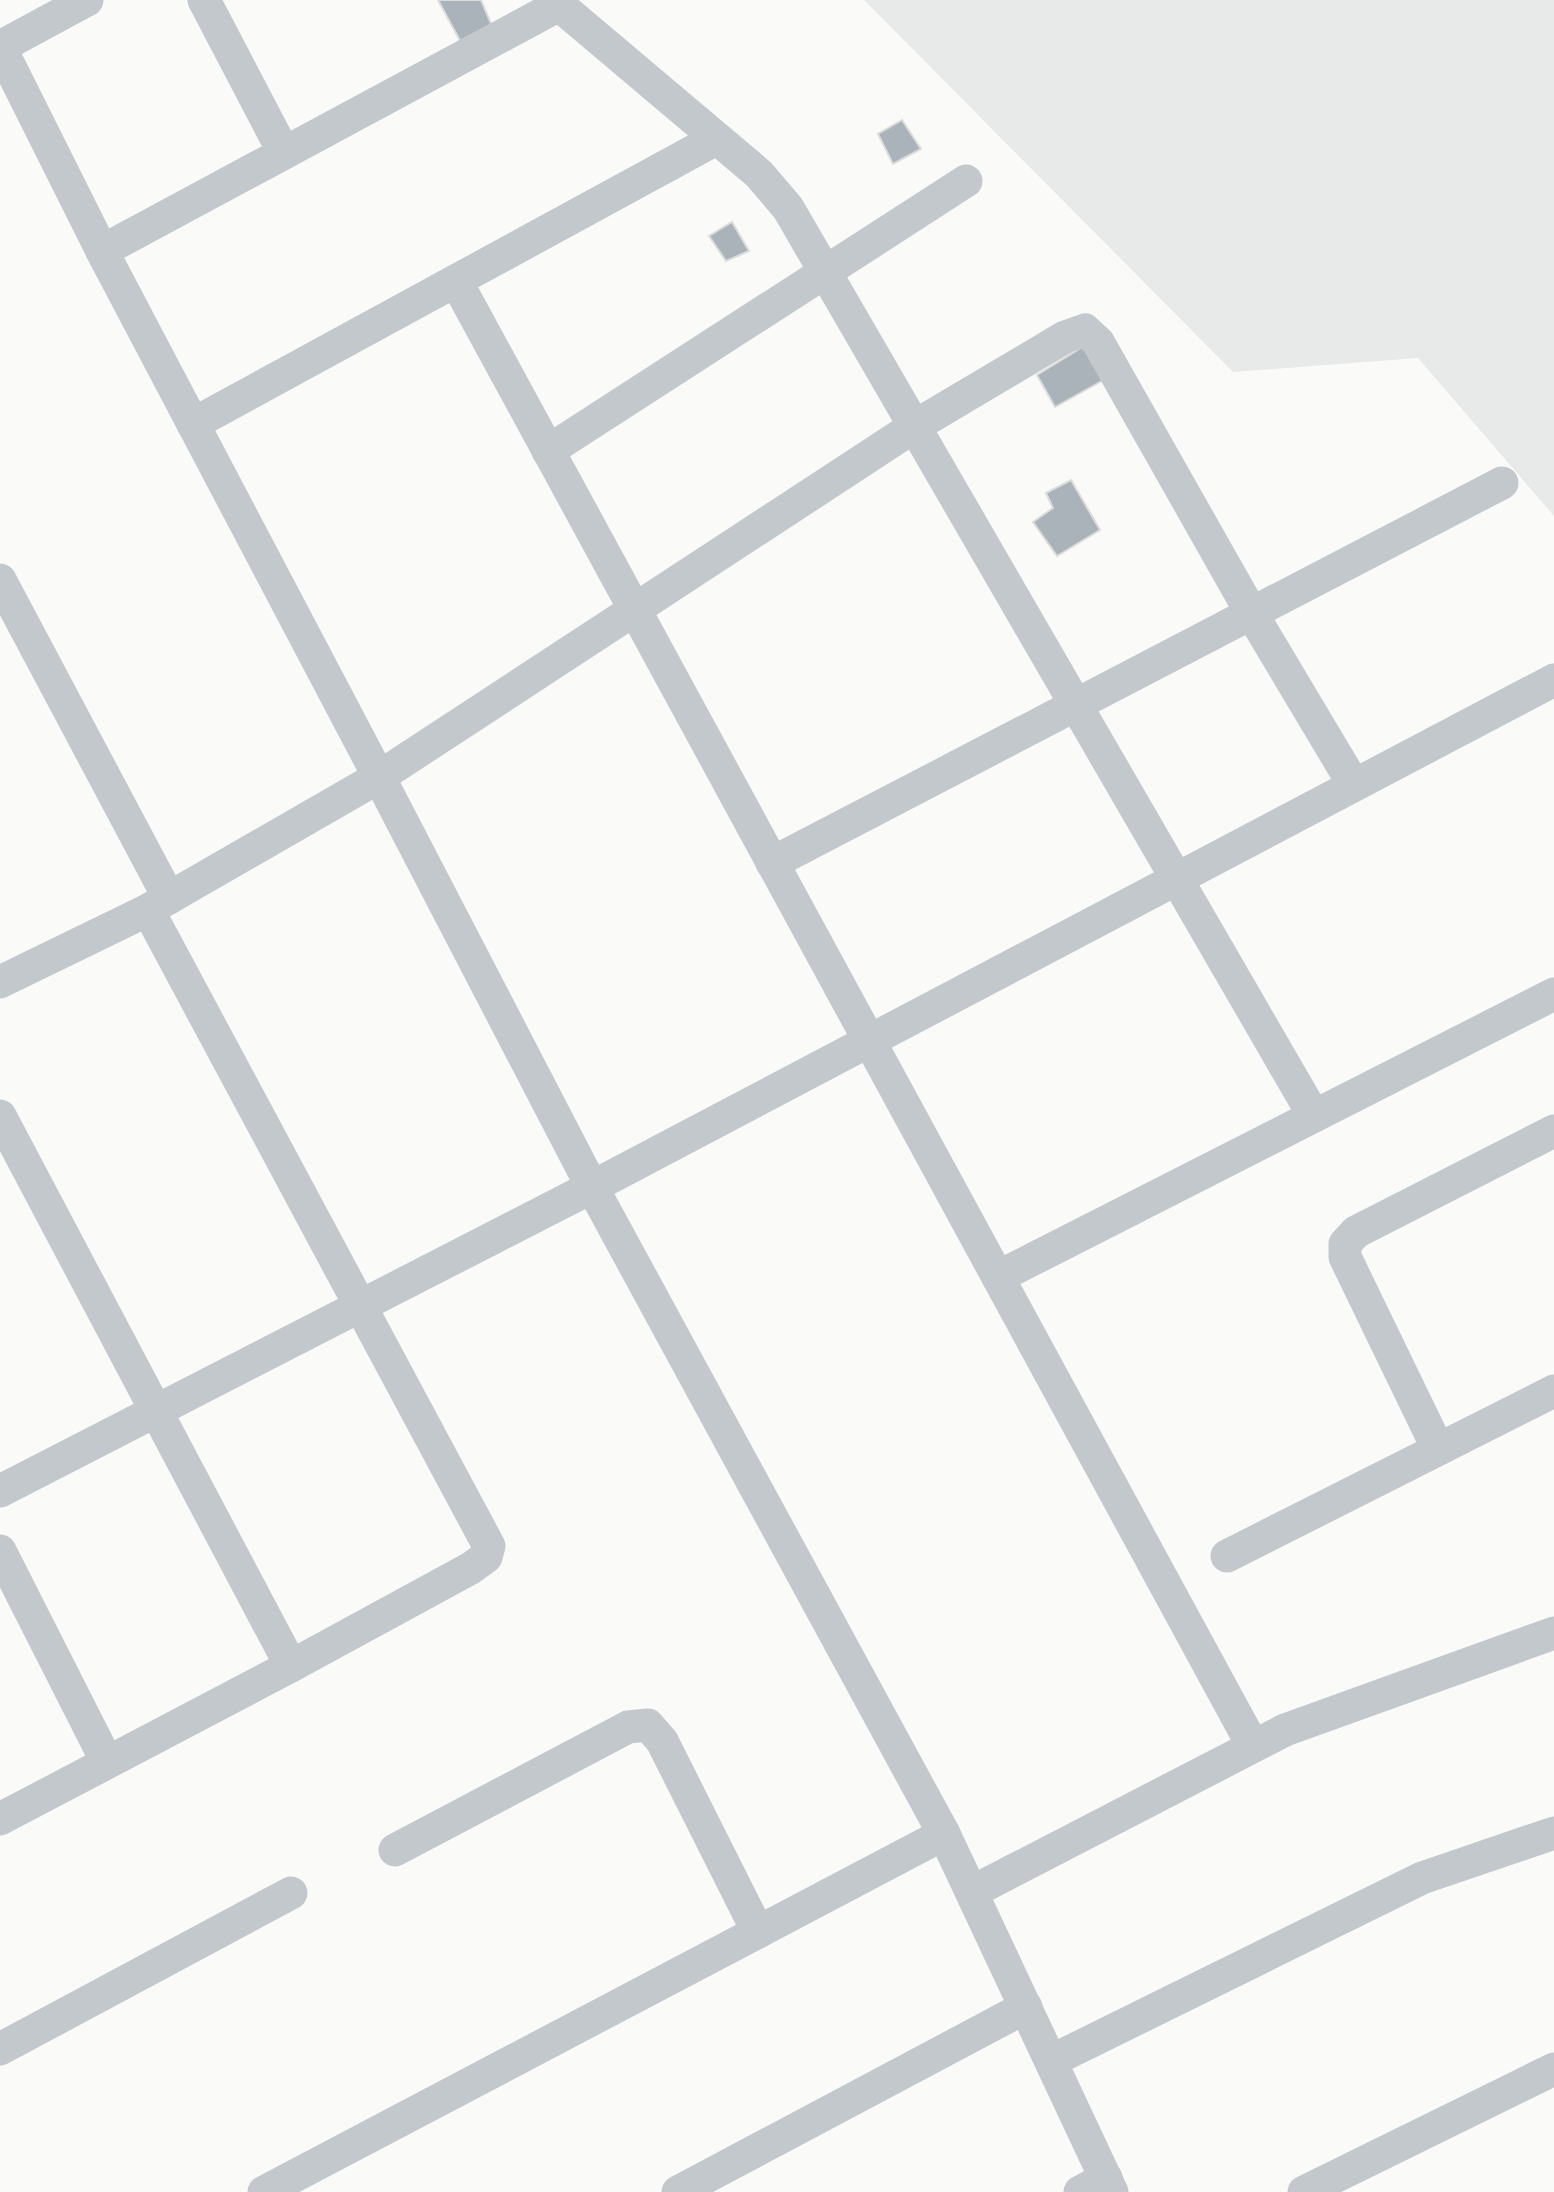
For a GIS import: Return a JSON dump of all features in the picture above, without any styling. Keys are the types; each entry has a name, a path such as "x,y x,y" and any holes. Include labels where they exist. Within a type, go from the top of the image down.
{"street":[{"path":"87,0 0,47 102,251 592,1187 944,1834 1051,2061 1099,2187"},
{"path":"204,0 284,153"},
{"path":"102,251 556,2 759,174 788,208 1314,1116"},
{"path":"193,424 716,139"},
{"path":"548,451 966,181"},
{"path":"456,281 1253,1746"},
{"path":"0,982 159,904 379,777 915,425 1065,337 1085,330 1098,342 1251,614 1354,785"},
{"path":"772,863 1502,484"},
{"path":"0,580 360,1306 489,1546 486,1557 471,1568 0,1819"},
{"path":"0,1491 592,1187 1554,680"},
{"path":"998,1277 1554,995"},
{"path":"0,1116 291,1666"},
{"path":"1438,1449 1345,1257 1345,1244 1356,1232 1554,1131"},
{"path":"1227,1556 1554,1391"},
{"path":"0,1551 107,1762"},
{"path":"972,1892 1285,1730 1554,1633"},
{"path":"395,1850 628,1727 648,1725 662,1741 758,1932"},
{"path":"1051,2061 1422,1878 1554,1833"},
{"path":"264,2192 944,1834"},
{"path":"0,2049 290,1893"},
{"path":"678,2192 1026,2007"},
{"path":"1304,2192 1554,2069"}],"shaded area":[{"path":"864,0 1554,0 1554,516 1418,358 1233,372"}],"building":[{"path":"438,0 481,0 495,33 464,48"},
{"path":"902,120 921,149 893,164 878,134"},
{"path":"732,222 749,251 726,261 709,236"},
{"path":"1086,339 1109,377 1055,407 1037,375 1079,349"},
{"path":"1071,480 1100,530 1057,556 1033,522 1053,508 1046,493"}]}
